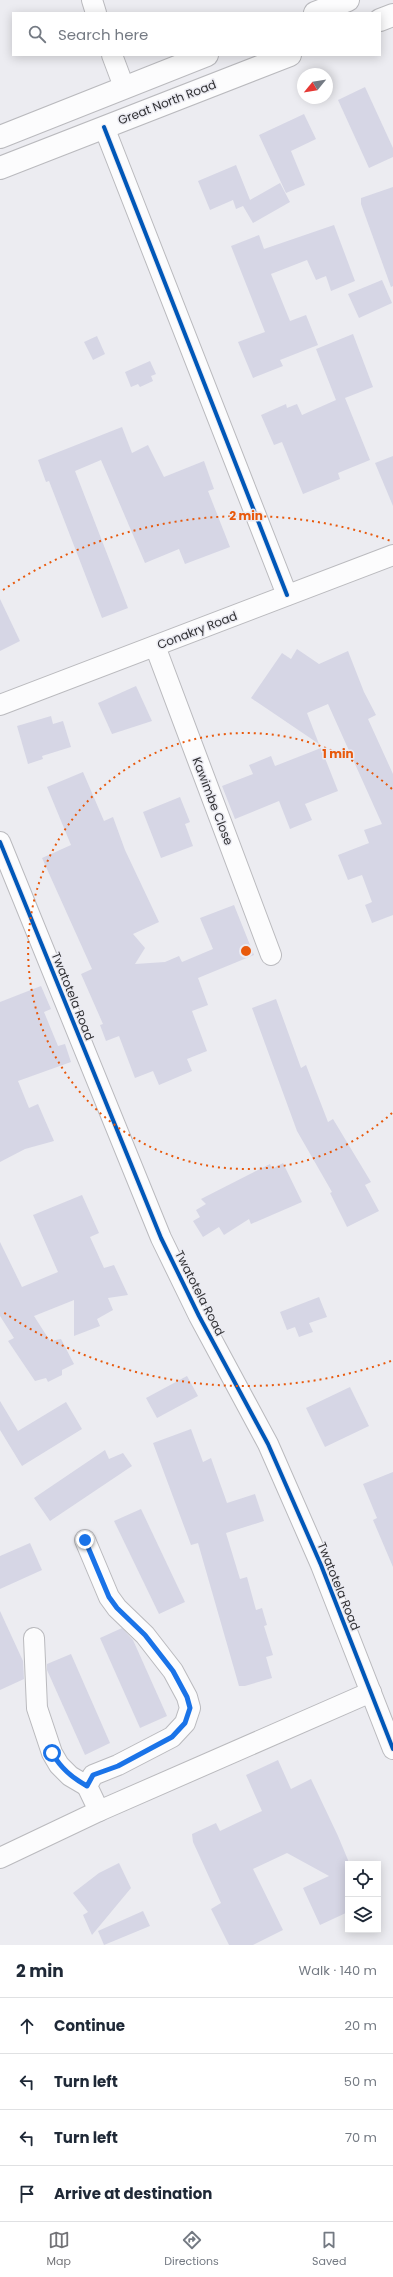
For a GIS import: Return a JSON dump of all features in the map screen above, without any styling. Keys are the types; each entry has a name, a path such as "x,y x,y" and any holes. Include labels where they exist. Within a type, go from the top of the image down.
{"main road":[{"path":"318,12 348,0"},
{"path":"381,20 393,16"},
{"path":"0,137 204,56"},
{"name":"Great North Road","path":"0,168 287,56"}],"street":[{"path":"92,0 96,12"},
{"path":"112,56 124,87"},
{"path":"104,127 287,595"},
{"name":"Conakry Road","path":"0,705 393,555"},
{"name":"Kawimbe Close","path":"155,646 271,955"},
{"name":"Twatotela Road","path":"0,842 161,1238 199,1316 268,1444 320,1566 393,1749"},
{"path":"85,1540 109,1597 117,1608 145,1635 173,1671 187,1697 190,1708 185,1723 172,1737 118,1766 93,1775 87,1786"},
{"path":"34,1638 37,1708 52,1753 59,1765 70,1776 87,1786 99,1812"},
{"path":"0,1858 99,1812 371,1692"}],"building":[{"path":"365,87 393,148 393,157 369,168 338,100"},
{"path":"304,114 316,139 291,151 305,185 286,193 259,135"},
{"path":"236,165 250,200 280,183 290,202 253,223 243,206 236,209 233,200 210,210 198,181"},
{"path":"393,187 393,286 391,287 361,204 361,198"},
{"path":"334,225 355,281 331,291 326,276 316,280 307,260 271,274 290,321 306,315 318,345 280,360 283,366 253,378 238,342 265,332 231,246 259,235 264,249"},
{"path":"382,280 392,303 359,318 348,294"},
{"path":"353,334 373,387 345,398 370,460 338,473 340,479 303,494 282,442 274,445 261,415 286,404 287,408 297,404 302,415 336,400 316,349"},
{"path":"97,336 105,354 93,360 84,342"},
{"path":"150,361 156,374 151,376 153,381 140,387 138,384 131,387 125,372"},
{"path":"122,427 132,453 148,445 164,477 204,461 214,489 208,491 230,547 185,564 179,549 145,563 101,460 75,471 128,608 102,618 49,481 46,482 38,460"},
{"path":"393,456 393,506 375,463"},
{"path":"0,599 20,641 0,651"},
{"path":"297,649 319,664 348,651 364,692 376,715 368,719 393,774 393,915 372,923 365,905 372,902 362,875 348,880 338,855 369,843 364,830 382,824 328,704 307,713 319,744 251,698 282,653 291,659"},
{"path":"136,686 152,721 112,734 98,703"},
{"path":"51,716 53,724 63,721 71,747 42,756 43,759 28,764 17,726"},
{"path":"321,748 338,791 305,804 312,820 290,829 279,801 235,819 222,786 253,774 249,765 271,756 275,766"},
{"path":"83,772 104,821 113,817 125,850 159,922 133,934 145,948 135,964 165,962 179,956 182,962 213,949 200,918 234,905 254,955 198,978 208,1005 192,1011 207,1051 187,1059 192,1071 159,1085 153,1071 135,1078 119,1036 106,1041 100,1025 103,1024 81,974 92,969 42,858 71,845 47,787"},
{"path":"180,797 190,822 185,824 193,846 161,858 143,812"},
{"path":"41,986 51,1009 44,1012 58,1046 65,1044 71,1062 18,1081 29,1108 38,1104 54,1141 25,1149 0,1162 0,1002"},
{"path":"276,999 301,1068 306,1065 328,1122 333,1119 371,1182 365,1185 379,1211 347,1227 330,1193 332,1192 297,1131 252,1008"},
{"path":"283,1163 302,1202 251,1224 249,1219 224,1235 219,1227 203,1237 193,1221 200,1217 196,1210 206,1204 201,1199 270,1164 272,1169"},
{"path":"82,1195 99,1233 90,1237 104,1268 114,1265 128,1295 108,1298 113,1310 97,1319 100,1326 74,1336 74,1300 34,1316 50,1341 61,1339 74,1364 62,1370 62,1375 48,1382 46,1378 35,1381 8,1341 14,1338 0,1316 0,1242 22,1287 58,1272 33,1215"},
{"path":"319,1297 327,1317 309,1323 313,1332 299,1337 295,1327 287,1330 280,1312"},
{"path":"187,1376 198,1396 157,1418 146,1398"},
{"path":"350,1387 369,1426 325,1447 306,1408"},
{"path":"0,1401 18,1431 66,1402 82,1429 22,1466 0,1430"},
{"path":"191,1429 203,1462 211,1458 227,1503 255,1494 264,1521 226,1533 240,1579 247,1577 256,1610 262,1608 267,1625 264,1626 273,1655 266,1657 272,1678 245,1686 239,1686 198,1543 191,1545 153,1443"},
{"path":"105,1450 109,1459 123,1453 132,1466 50,1521 34,1498"},
{"path":"393,1472 393,1567 373,1520 377,1518 363,1484"},
{"path":"141,1509 185,1602 159,1614 114,1521"},
{"path":"30,1543 42,1570 0,1589 0,1556"},
{"path":"0,1611 23,1661 24,1679 0,1690"},
{"path":"122,1628 133,1640 167,1716 140,1728 100,1638"},
{"path":"71,1654 110,1743 85,1755 47,1670 47,1664"},
{"path":"278,1760 291,1789 311,1779 348,1860 345,1861 345,1913 320,1925 303,1888 329,1876 287,1853 253,1869 283,1930 253,1945 229,1945 211,1909 221,1903 193,1842 192,1834 216,1823 220,1831 262,1811 246,1775"},
{"path":"119,1863 131,1888 92,1935 83,1915 88,1912 73,1893 99,1873"},
{"path":"143,1911 150,1926 104,1945 98,1931"}],"cycle path":[{"path":"104,127 287,595"},
{"path":"0,842 161,1238 199,1316 268,1444 321,1565 393,1749"}],"route":[{"path":"52,1753 59,1765 70,1776 87,1786 93,1775 118,1766 172,1737 185,1723 190,1708 187,1697 173,1671 158,1650 132,1621 117,1608 109,1597 85,1540"}]}
